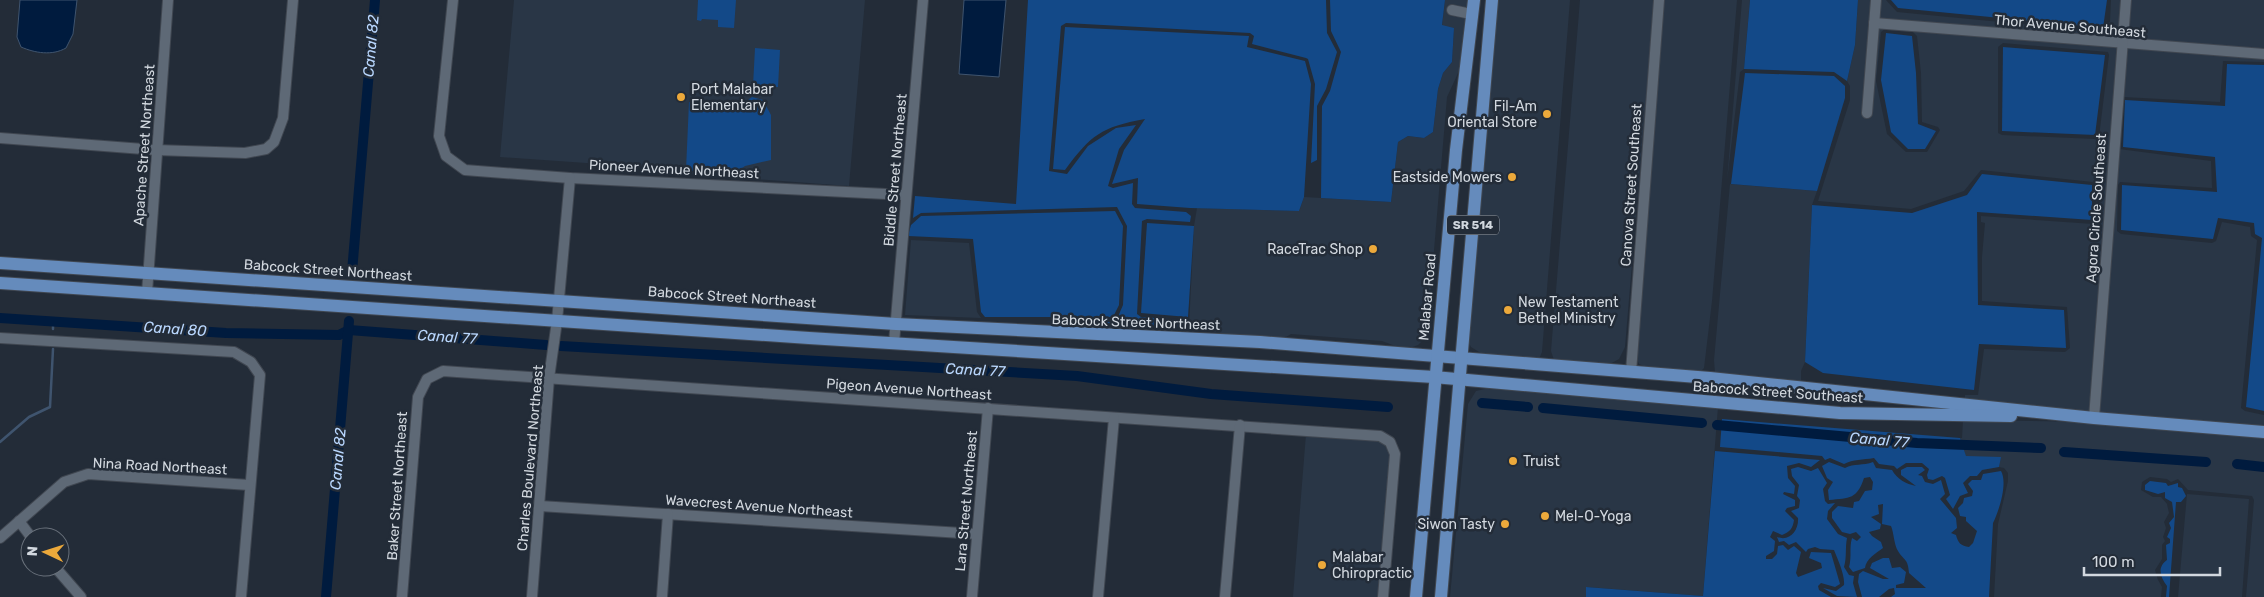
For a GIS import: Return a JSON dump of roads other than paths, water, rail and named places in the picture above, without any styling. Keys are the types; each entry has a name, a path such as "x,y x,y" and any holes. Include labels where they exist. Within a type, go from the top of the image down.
{"main road":[{"name":"Malabar Road","path":"1416,597 1434,377 1459,121 1474,0"},
{"name":"SR 514","path":"1441,597 1492,0"},
{"path":"1472,14 1483,20 1485,24 1481,78 1484,91"},
{"name":"Babcock Street Northeast","path":"0,264 896,324 1260,342 1462,359"},
{"path":"0,283 1460,379"},
{"path":"1094,354 1119,343 1121,336"},
{"name":"Babcock Street Southeast","path":"1462,359 1799,387 2094,418 2264,432"},
{"name":"Babcock Street Southeast","path":"1460,379 1840,413 2094,418"}],"street":[{"name":"Apache Street Northeast","path":"147,293 168,0"},
{"path":"0,138 156,150 245,153 266,149 274,142 283,118 292,0"},
{"name":"Pioneer Avenue Northeast","path":"453,0 439,136 446,156 465,170 570,178 906,195"},
{"name":"Biddle Street Northeast","path":"894,343 922,0"},
{"name":"Canova Street Southeast","path":"1630,372 1659,0"},
{"path":"1867,113 1876,0"},
{"name":"Agora Circle Southeast","path":"2094,418 2126,0"},
{"path":"1452,10 1472,14"},
{"name":"Thor Avenue Southeast","path":"1874,23 2264,54"},
{"name":"Charles Boulevard Northeast","path":"532,597 549,378 559,301 570,178"},
{"path":"0,338 234,352 251,362 260,375 249,485 241,597"},
{"name":"Pigeon Avenue Northeast","path":"427,379 443,371 1380,436 1390,442 1395,454 1383,597"},
{"name":"Baker Street Northeast","path":"402,597 418,397 427,379"},
{"name":"Lara Street Northeast","path":"972,597 988,408"},
{"path":"1098,597 1114,418"},
{"path":"1225,597 1240,425"},
{"name":"Nina Road Northeast","path":"0,538 64,482 88,474 249,485"},
{"name":"Wavecrest Avenue Northeast","path":"540,506 977,534"},
{"path":"662,597 668,514"},
{"path":"18,521 23,527"},
{"path":"64,577 81,597"}],"waterway":[{"name":"Canal 82","path":"352,272 375,0"},
{"name":"Canal 80","path":"0,318 226,333 339,335 349,330 546,345"},
{"name":"Canal 82","path":"326,597 349,321"},
{"name":"Canal 80","path":"53,322 53,329"},
{"name":"Canal 77","path":"561,346 1077,376 1211,394 1388,407"},
{"path":"0,442 29,417 50,407 53,349"},
{"name":"Canal 77","path":"1482,403 1528,407"},
{"name":"Canal 77","path":"1543,408 1702,423"},
{"name":"Canal 77","path":"1717,425 1917,443 2041,448"},
{"name":"Canal 77","path":"2064,452 2206,462"},
{"name":"Canal 77","path":"2237,464 2264,467"}],"place":[{"name":"Port Malabar Elementary","path":"681,97"},
{"name":"Fil-Am Oriental Store","path":"1547,114"},
{"name":"Eastside Mowers","path":"1512,177"},
{"name":"RaceTrac Shop","path":"1373,249"},
{"name":"New Testament Bethel Ministry","path":"1508,310"},
{"name":"Truist","path":"1513,461"},
{"name":"Mel-O-Yoga","path":"1545,516"},
{"name":"Siwon Tasty","path":"1505,524"},
{"name":"Malabar Chiropractic","path":"1322,565"}]}
